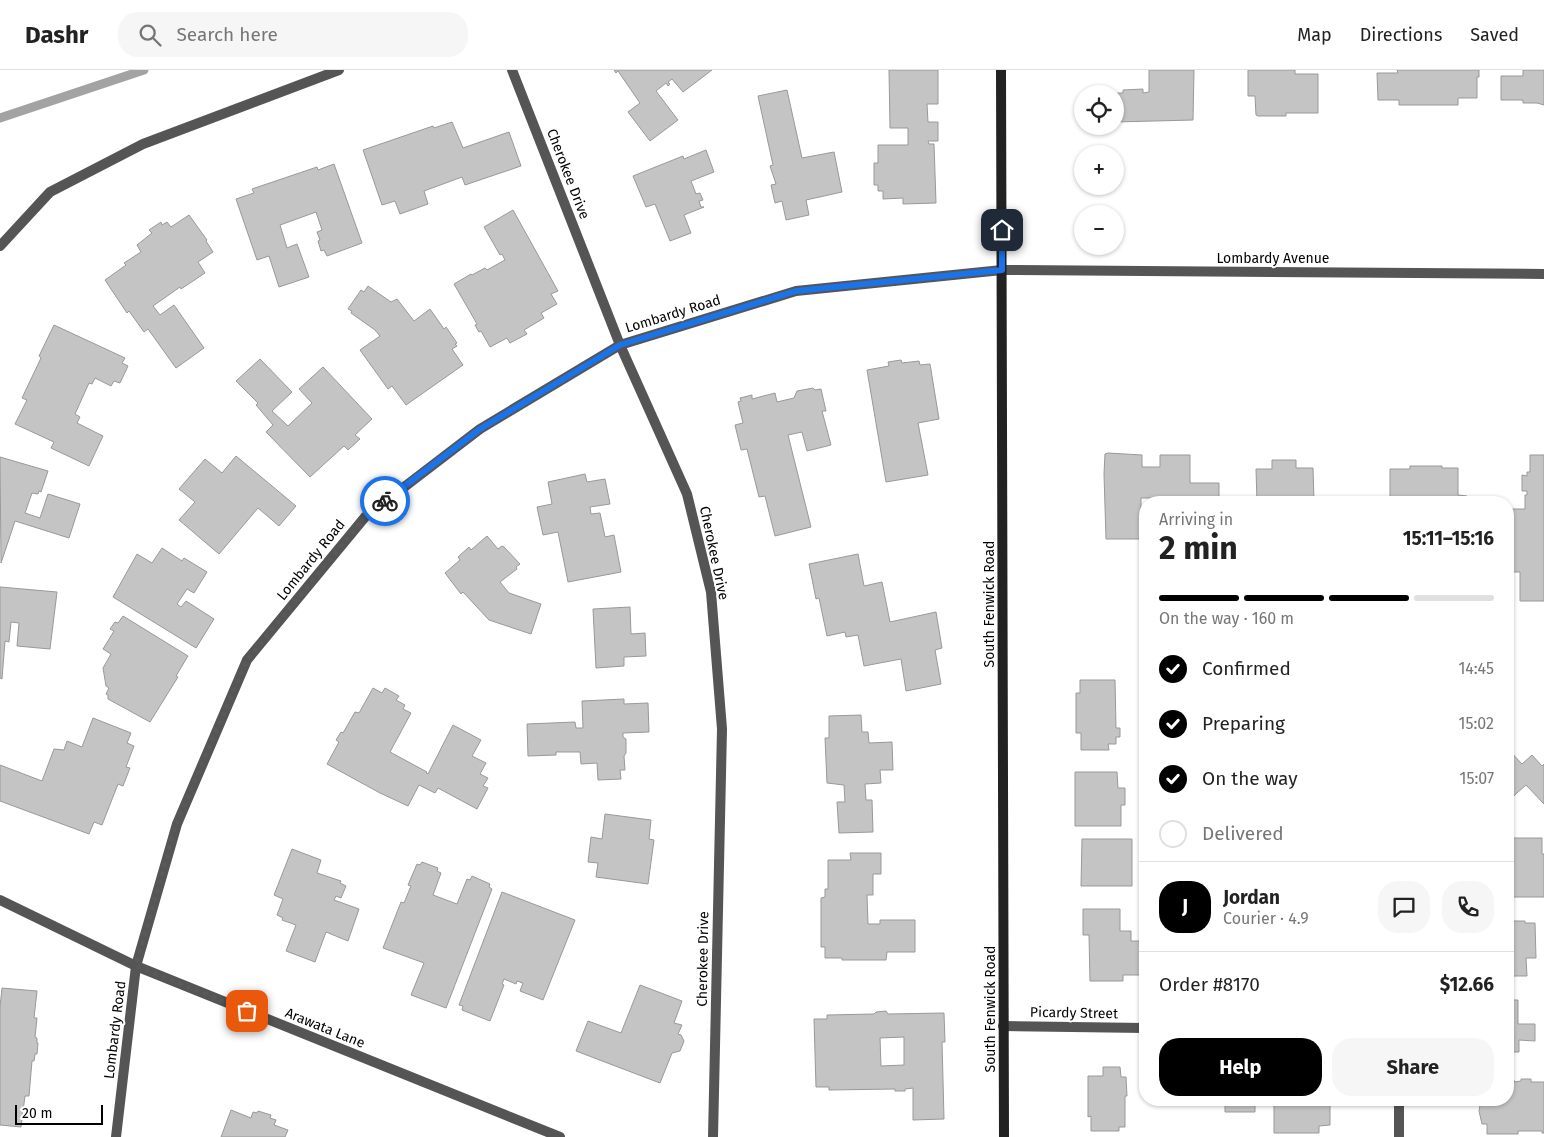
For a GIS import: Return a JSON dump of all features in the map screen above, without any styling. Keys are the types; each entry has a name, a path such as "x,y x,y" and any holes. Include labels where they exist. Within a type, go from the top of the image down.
{"street":[{"path":"0,246 50,192 143,144 339,70"},
{"name":"Cherokee Drive","path":"512,70 620,345 687,494 711,592 722,729 713,1137"},
{"name":"South Fenwick Road","path":"1001,70 1004,1137"},
{"name":"Lombardy Road","path":"116,1137 136,966 176,824 247,660 365,517 480,429 620,345 796,291 1002,270"},
{"name":"Lombardy Avenue","path":"1002,270 1544,274"},
{"name":"Arawata Lane","path":"0,900 136,966 560,1137"},
{"name":"Picardy Street","path":"1004,1026 1139,1028"},
{"path":"1399,1106 1399,1137"}],"building":[{"path":"614,70 712,70 683,92 672,79 668,82 670,84 668,86 666,83 656,91 678,120 650,141 628,112 640,103 618,71 616,73"},
{"path":"889,70 938,70 938,104 927,104 928,122 938,122 938,141 928,141 929,144 934,144 936,203 903,204 903,198 883,199 883,191 878,191 878,185 874,185 874,163 878,163 878,145 908,145 908,128 890,128"},
{"path":"1149,70 1194,70 1193,120 1124,122 1124,90 1143,89 1143,93 1149,92"},
{"path":"1248,70 1295,70 1295,74 1318,74 1318,113 1286,113 1286,116 1256,115 1255,96 1248,96"},
{"path":"1397,70 1479,70 1477,98 1458,98 1458,105 1399,105 1399,100 1378,100 1377,73 1398,73"},
{"path":"1523,70 1544,70 1544,105 1523,103 1523,100 1501,100 1501,76 1523,76"},
{"path":"787,90 802,158 834,152 842,192 806,200 809,215 786,220 782,201 775,203 771,185 776,184 770,166 773,165 758,96"},
{"path":"452,122 463,148 509,132 521,166 465,185 462,177 424,191 428,204 400,214 395,201 382,205 363,150 433,126 434,128"},
{"path":"706,150 714,172 691,181 696,194 700,193 703,200 699,201 701,207 704,207 684,215 691,233 670,241 655,204 646,207 633,176 683,156 684,159"},
{"path":"334,164 362,243 327,256 324,250 321,251 318,241 320,240 317,232 322,230 316,212 280,225 287,248 297,244 309,277 279,287 269,256 257,260 236,199 254,193 252,189 317,167 318,170"},
{"path":"513,210 558,291 551,294 557,304 541,313 544,318 524,330 527,334 510,343 507,338 490,347 481,331 479,332 475,325 477,324 454,284 471,274 485,268 487,270 505,260 502,254 500,255 484,227"},
{"path":"189,215 213,252 198,262 205,273 181,289 180,287 153,306 160,315 174,305 204,348 176,368 148,329 144,332 129,311 127,313 105,280 126,265 124,263 141,252 137,245 152,233 149,230 161,222 162,225 167,222 171,227"},
{"path":"368,286 391,302 397,299 414,321 430,309 457,343 455,344 457,346 452,349 463,365 406,405 392,386 388,389 360,350 380,336 348,309 361,290 364,292"},
{"path":"54,325 125,358 122,363 128,366 120,383 114,381 111,386 95,378 92,384 89,383 75,414 80,417 77,423 103,436 89,466 51,448 54,442 15,424 27,400 22,398"},
{"path":"260,359 292,392 272,411 288,426 312,403 299,389 323,367 372,419 355,435 360,439 348,450 344,446 310,477 266,432 273,425 256,405 258,403 236,381"},
{"path":"901,360 902,363 919,361 920,365 930,364 939,419 918,423 928,475 886,482 867,370 889,366 888,362"},
{"path":"813,388 815,390 821,389 826,411 822,411 831,445 807,451 802,432 788,435 811,527 775,536 765,496 759,497 747,449 741,450 735,425 743,423 738,402 741,401 740,398 752,395 752,399 775,393 777,402 794,398 797,391"},
{"path":"1105,454 1142,455 1142,467 1160,467 1160,455 1190,455 1190,483 1219,483 1219,496 1139,496 1139,539 1106,539"},
{"path":"1530,455 1544,455 1544,601 1520,601 1520,572 1514,572 1514,509 1525,509 1525,495 1527,495 1527,491 1522,491 1522,475 1527,476 1527,472 1530,472"},
{"path":"236,456 296,506 279,526 258,508 219,554 179,520 195,502 179,489 205,459 222,473"},
{"path":"0,457 48,471 41,492 39,491 38,494 32,493 25,513 40,518 48,494 80,504 69,538 15,521 1,563"},
{"path":"1272,460 1296,460 1296,468 1313,468 1314,496 1257,496 1256,469 1272,469"},
{"path":"1410,466 1458,468 1458,495 1467,496 1390,496 1390,469 1410,469"},
{"path":"585,474 587,482 605,479 610,504 590,507 591,514 600,513 605,537 614,535 621,572 568,582 558,532 543,535 537,507 552,504 548,482"},
{"path":"487,536 498,549 502,546 504,547 520,564 516,567 517,569 500,582 509,593 541,604 531,634 489,620 463,592 461,594 445,573 460,560 458,557 469,547 471,550"},
{"path":"162,548 182,561 184,558 207,572 194,593 187,589 177,604 181,607 186,601 214,619 196,648 113,597 137,554 152,563"},
{"path":"858,554 864,586 882,582 890,622 936,612 942,648 935,650 941,684 906,691 901,659 864,666 858,635 846,637 845,632 827,636 819,598 816,599 809,564"},
{"path":"0,587 57,592 50,649 17,646 19,623 11,622 9,642 5,641 2,679 0,678"},
{"path":"630,607 631,634 645,633 646,656 624,657 624,666 596,668 593,609"},
{"path":"123,616 188,656 176,676 178,677 150,722 108,699 106,694 109,688 106,686 103,668 111,654 103,649 114,631 110,629"},
{"path":"1080,680 1115,680 1116,728 1120,728 1120,737 1116,737 1116,744 1108,744 1109,750 1081,750 1081,733 1076,733 1076,693 1080,693"},
{"path":"373,688 382,693 385,688 399,696 396,700 405,705 403,709 411,713 390,752 428,774 453,725 481,740 472,756 486,763 480,774 488,778 483,786 488,788 477,809 438,788 435,793 419,785 408,806 327,764 339,742 336,740 341,732 343,733 355,712 359,713"},
{"path":"624,699 624,704 648,703 649,732 623,733 623,737 626,739 626,753 624,756 625,770 620,770 621,779 598,780 597,763 581,764 580,752 556,752 556,755 528,756 527,724 575,722 576,728 583,728 582,701"},
{"path":"861,715 862,732 868,732 869,743 892,742 893,770 880,770 881,783 865,784 866,800 872,800 873,832 839,833 837,802 845,802 844,785 827,783 825,738 829,738 829,716"},
{"path":"93,718 131,733 127,743 134,746 126,767 130,768 123,786 118,784 102,825 94,822 89,834 0,801 0,765 42,781 54,749 64,750 67,741 82,747"},
{"path":"1514,755 1522,764 1532,755 1542,766 1544,764 1544,804 1526,785 1514,796"},
{"path":"1075,772 1117,772 1118,788 1125,788 1125,805 1121,805 1121,826 1075,826"},
{"path":"605,814 651,820 649,839 654,840 648,884 596,877 598,863 588,862 591,837 602,839"},
{"path":"1514,838 1542,838 1544,897 1514,897"},
{"path":"1082,839 1132,839 1132,886 1081,886"},
{"path":"292,849 321,860 317,873 341,881 340,883 346,886 341,898 336,896 334,900 359,909 348,941 326,932 315,962 286,951 296,925 282,920 283,918 277,915 283,899 274,895"},
{"path":"850,853 881,853 881,874 873,874 873,895 867,895 868,924 880,924 880,920 915,920 915,952 887,952 886,960 825,958 825,947 821,947 821,898 825,897 825,889 828,889 828,860 851,860"},
{"path":"422,862 438,868 437,871 441,873 433,895 457,904 467,879 470,880 472,876 490,884 489,887 492,889 446,1008 411,995 424,963 383,948 401,902 404,903 411,886 408,885 417,864 420,865"},
{"path":"502,892 575,920 543,1000 520,991 523,983 517,981 516,984 504,979 502,984 504,985 490,1021 462,1010 463,1006 459,1005"},
{"path":"1083,909 1120,909 1120,931 1131,931 1131,941 1139,941 1139,975 1123,975 1123,981 1090,981 1089,935 1083,935"},
{"path":"1514,921 1535,923 1536,958 1526,958 1527,976 1514,976"},
{"path":"640,985 682,1001 674,1023 682,1025 678,1034 681,1035 684,1041 680,1051 672,1053 660,1083 576,1051 588,1021 621,1033"},
{"path":"2,988 37,991 34,1018 37,1018 35,1037 38,1043 37,1054 35,1054 34,1061 32,1061 29,1096 25,1096 21,1127 0,1125 0,1007"},
{"path":"1514,1000 1518,1000 1518,1024 1535,1024 1535,1041 1519,1040 1519,1052 1514,1052"},
{"path":"886,1011 888,1014 944,1013 945,1042 942,1042 944,1119 913,1120 913,1088 905,1089 905,1091 895,1091 895,1089 829,1090 829,1087 816,1087 814,1019 827,1019 827,1015 874,1014","holes":["904,1037 904,1065 881,1066 880,1038"]},
{"path":"1103,1067 1120,1067 1121,1077 1126,1077 1125,1127 1119,1127 1119,1131 1091,1131 1091,1116 1088,1117 1088,1076 1103,1076"},
{"path":"1521,1079 1531,1079 1531,1082 1544,1082 1544,1133 1542,1131 1518,1131 1518,1134 1487,1134 1487,1124 1482,1124 1480,1106 1514,1106 1514,1082 1521,1081"},
{"path":"1225,1106 1255,1106 1255,1112 1225,1112"},
{"path":"1274,1106 1330,1106 1330,1125 1319,1126 1319,1133 1274,1133"},
{"path":"231,1110 251,1118 253,1112 257,1113 258,1111 271,1115 270,1118 276,1120 274,1125 288,1130 285,1137 221,1137"}],"waterway":[{"path":"0,118 144,70"}],"way so far":[{"path":"247,1011 136,966 176,824 247,660 365,517 385,501"}],"route":[{"path":"385,501 480,429 620,345 796,291 1002,270 1002,230"}]}
